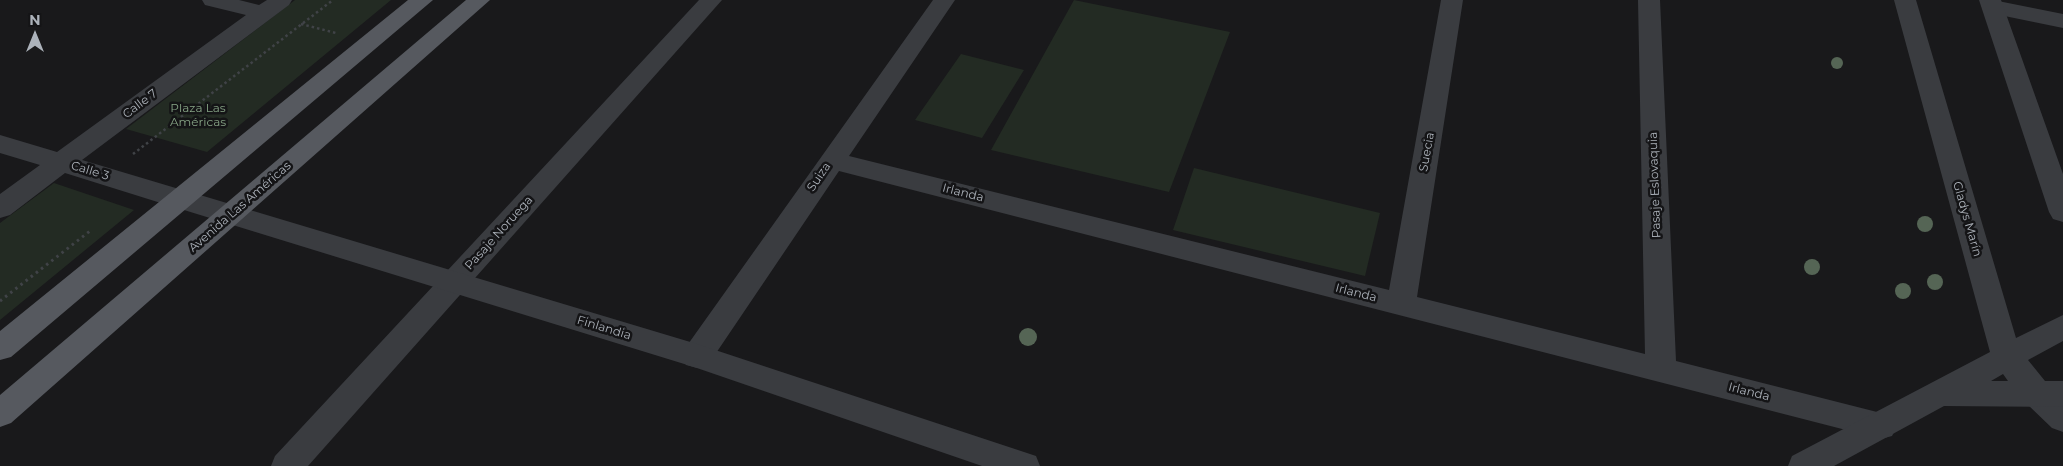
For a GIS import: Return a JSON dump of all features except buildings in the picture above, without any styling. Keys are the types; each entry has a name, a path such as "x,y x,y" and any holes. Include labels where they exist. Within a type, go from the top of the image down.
{"main road":[{"path":"0,348 422,0"},
{"name":"Avenida Las Américas","path":"0,414 480,0"}],"street":[{"path":"213,0 272,7"},
{"name":"Pasaje Noruega","path":"286,466 711,0"},
{"name":"Suiza","path":"698,356 831,160 944,0"},
{"name":"Suecia","path":"1401,304 1452,0"},
{"name":"Pasaje Eslovaquia","path":"1649,0 1661,370"},
{"name":"Gladys Marín","path":"1905,0 2007,357 2050,394 2063,419"},
{"path":"1992,3 2063,21"},
{"path":"1992,3 2063,212"},
{"name":"Calle 7","path":"0,208 272,7"},
{"name":"Calle 3","path":"0,144 180,199"},
{"name":"Irlanda","path":"831,160 1881,426"},
{"name":"Finlandia","path":"180,199 698,356 1024,466"},
{"path":"1804,466 2063,327"},
{"path":"1940,393 2050,394"}],"path":[{"path":"133,154 333,0"},
{"path":"272,7 302,24 335,34 342,28"},
{"path":"0,301 93,229"}],"green space":[{"name":"Plaza Las Américas","path":"295,0 391,0 207,152 126,129"},
{"path":"1074,0 1230,32 1169,192 991,150"},
{"path":"961,54 1024,70 982,138 915,120"},
{"path":"1194,168 1380,213 1365,276 1173,230"},
{"path":"54,183 134,210 0,320 0,223"}]}
